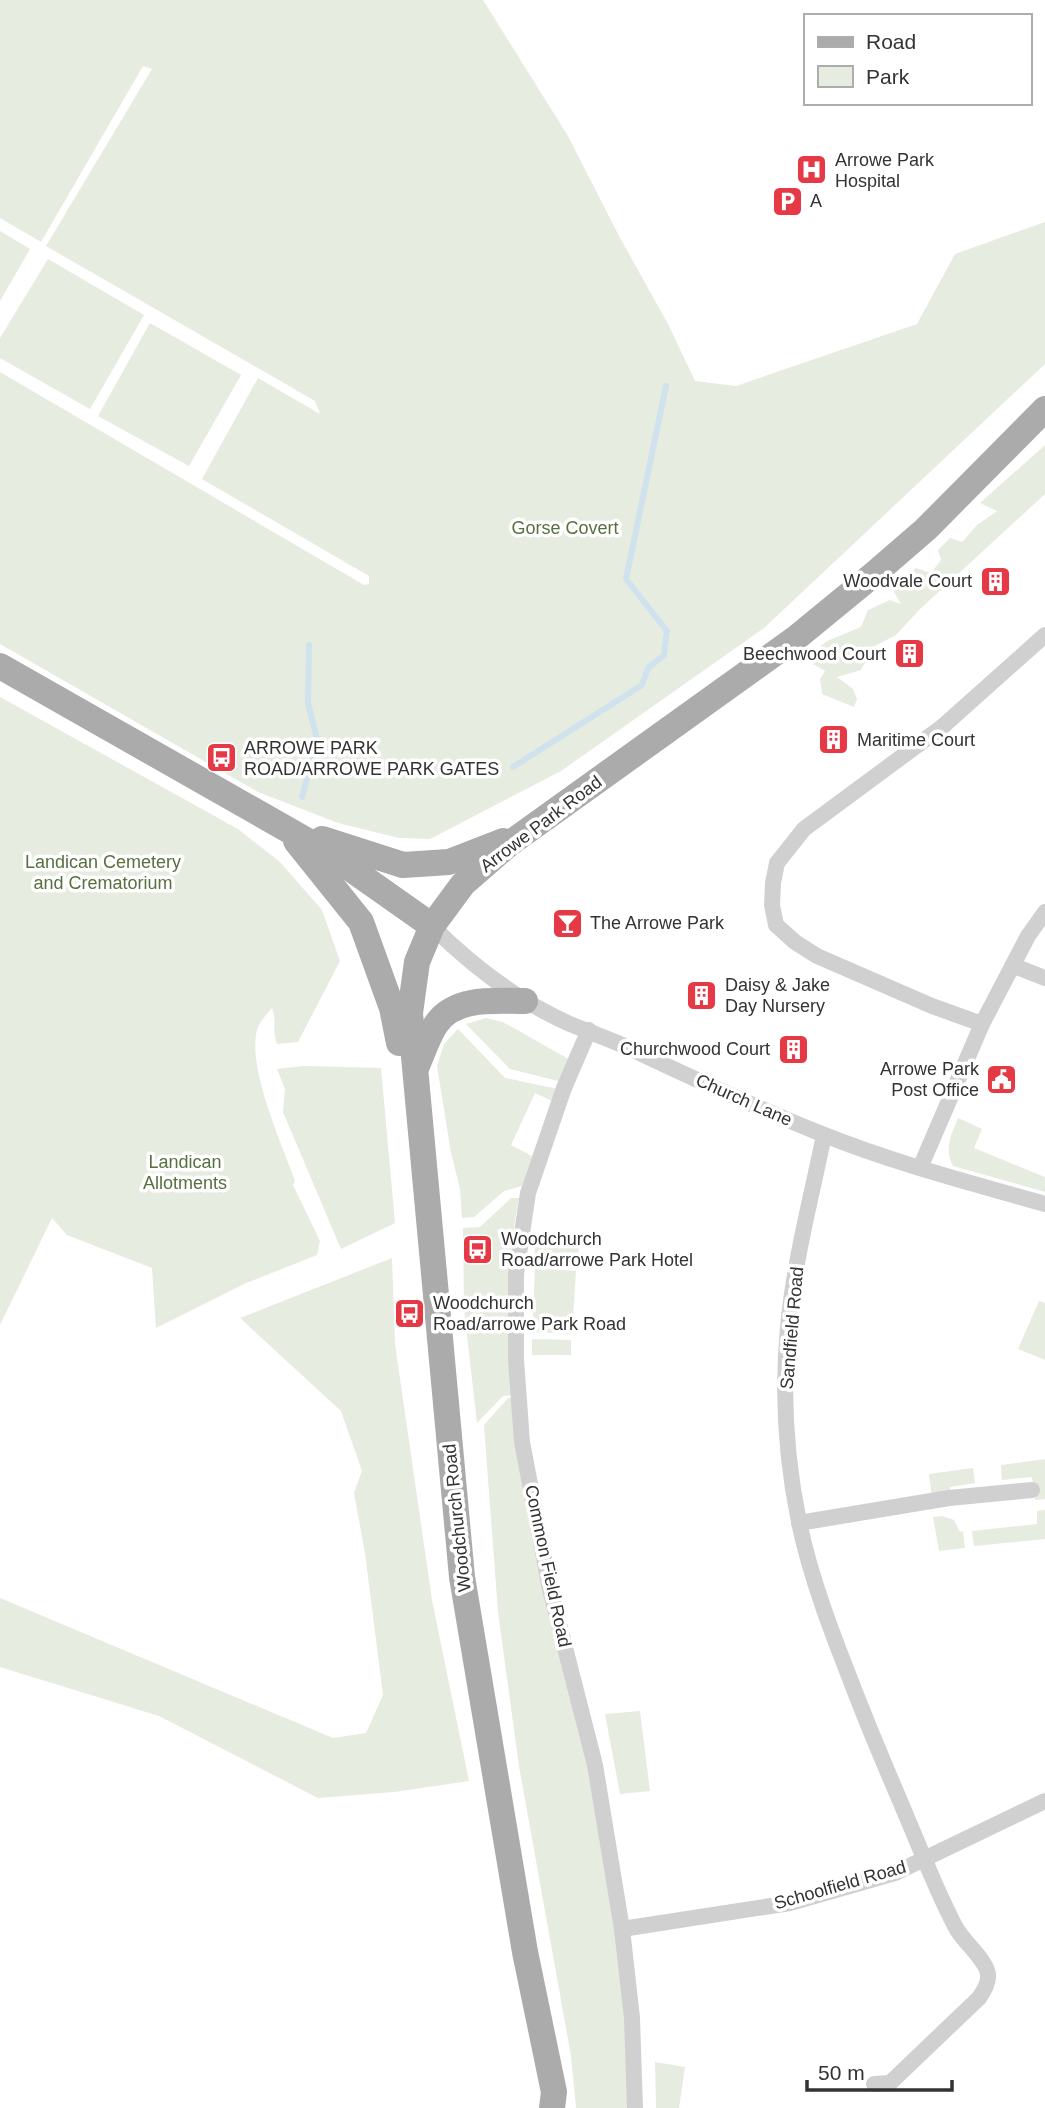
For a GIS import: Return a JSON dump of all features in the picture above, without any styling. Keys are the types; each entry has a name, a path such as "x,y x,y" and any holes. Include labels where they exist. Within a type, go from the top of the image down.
{"main road":[{"name":"Arrowe Park Road","path":"432,926 463,884 526,832 773,654 835,606 926,529 1045,409"},
{"path":"0,666 327,852 432,926"},
{"path":"287,829 403,865 449,862 526,832"},
{"path":"287,829 361,922 392,1008 425,1167"},
{"name":"Woodchurch Road","path":"432,926 417,962 410,1013 461,1577 525,1952 554,2092 552,2108"},
{"path":"415,1069 438,1021 456,1007 486,1000 525,1001"}],"street":[{"path":"982,1024 932,1006 817,956 795,942 776,925 772,905 777,863 804,829 942,727 1045,635"},
{"path":"920,1168 982,1024 1028,936 1045,912"},
{"name":"Church Lane","path":"432,926 462,957 525,1001 571,1025 589,1030 824,1135 920,1168 1045,1204"},
{"path":"1014,966 1045,978"},
{"name":"Common Field Road","path":"589,1030 564,1087 528,1193 516,1274 516,1360 522,1443 550,1589 595,1765 622,1929 632,2018 635,2108"},
{"name":"Sandfield Road","path":"824,1135 804,1218 788,1328 787,1426 799,1522 819,1591 861,1707 956,1928 984,1964 988,1974 985,1990 979,1998 890,2083 874,2084"},
{"path":"799,1522 949,1498 1032,1490"},
{"name":"Schoolfield Road","path":"622,1929 790,1903 895,1872 1045,1801"}],"green space":[{"name":"Gorse Covert","path":"0,0 483,0 568,136 668,324 695,381 736,386 917,324 955,254 1045,222 1045,364 764,628 561,771 430,839 399,838 338,823 258,792 0,644 0,372 364,585 369,584 369,576 202,479 258,378 320,414 315,401 46,246 152,69 143,66 41,242 0,218"},
{"path":"0,231 30,249 0,301"},
{"path":"48,259 144,315 90,409 0,358 0,338"},
{"path":"150,323 241,375 189,466 98,416"},
{"path":"1045,445 1045,494 919,610 896,635 873,647 861,670 837,677 853,689 857,699 854,707 822,694 820,679 825,671 813,664 813,653 827,641 861,627 868,610 890,600 901,604 891,587 916,568 931,573 941,560 938,550 950,538 962,542 977,525 997,511 980,503"},
{"path":"0,697 238,829 280,862 322,910 340,961 298,1042 277,1044 272,1008 258,1027 255,1046 261,1085 295,1181 293,1185 320,1241 317,1255 244,1284 156,1328 152,1268 67,1235 52,1218 0,1325"},
{"path":"486,1018 503,1022 572,1061 562,1082 510,1069 466,1024"},
{"path":"458,1029 505,1078 558,1089 552,1101 535,1093 511,1145 532,1156 522,1186 504,1191 474,1217 462,1218 460,1189 451,1153 437,1066 444,1044"},
{"path":"303,1066 381,1068 395,1223 341,1249 283,1112 285,1089 277,1069"},
{"path":"958,1118 982,1129 974,1148 1045,1177 1045,1192 953,1166 949,1148"},
{"path":"511,1198 519,1198 508,1296 511,1395 503,1396 477,1423 464,1309 463,1228 480,1227"},
{"path":"536,1244 579,1247 577,1266 535,1263 533,1259"},
{"path":"392,1258 395,1344 432,1600 469,1781 394,1792 318,1798 159,1716 0,1667 0,1598 333,1738 366,1733 383,1695 365,1553 354,1493 362,1471 341,1411 240,1318"},
{"path":"535,1268 576,1271 572,1334 532,1332"},
{"path":"1039,1301 1045,1303 1045,1360 1018,1349"},
{"path":"532,1339 571,1340 571,1355 532,1355"},
{"path":"508,1398 516,1398 587,1760 620,1949 631,2108 576,2108 571,2056 519,1766 498,1612 484,1425"},
{"path":"1045,1459 1045,1499 1035,1500 1032,1477 1002,1480 1001,1465"},
{"path":"973,1468 975,1483 950,1487 952,1504 933,1506 929,1474"},
{"path":"1045,1510 1045,1539 974,1546 972,1531 1037,1524 1037,1511"},
{"path":"942,1516 954,1520 960,1532 963,1531 965,1548 939,1551 933,1517"},
{"path":"640,1711 650,1791 620,1794 605,1714"},
{"path":"655,2062 685,2067 679,2108 656,2108"}],"waterway":[{"path":"513,767 642,685 648,668 664,655 667,631 626,579 666,386"},
{"path":"302,797 317,739 308,703 309,645"}],"place":[{"name":"Arrowe Park Hospital","path":"812,170"},
{"name":"A","path":"787,201"},
{"name":"Woodvale Court","path":"995,581"},
{"name":"Beechwood Court","path":"909,654"},
{"name":"Maritime Court","path":"834,740"},
{"name":"ARROWE PARK ROAD/ARROWE PARK GATES","path":"221,758"},
{"name":"The Arrowe Park","path":"567,923"},
{"name":"Daisy & Jake Day Nursery","path":"702,995"},
{"name":"Churchwood Court","path":"793,1049"},
{"name":"Arrowe Park Post Office","path":"1002,1079"},
{"name":"Woodchurch Road/arrowe Park Hotel","path":"478,1249"},
{"name":"Woodchurch Road/arrowe Park Road","path":"410,1313"}],"park label":[{"name":"Landican Cemetery and Crematorium","path":"103,872"},
{"name":"Landican Allotments","path":"185,1172"}]}
